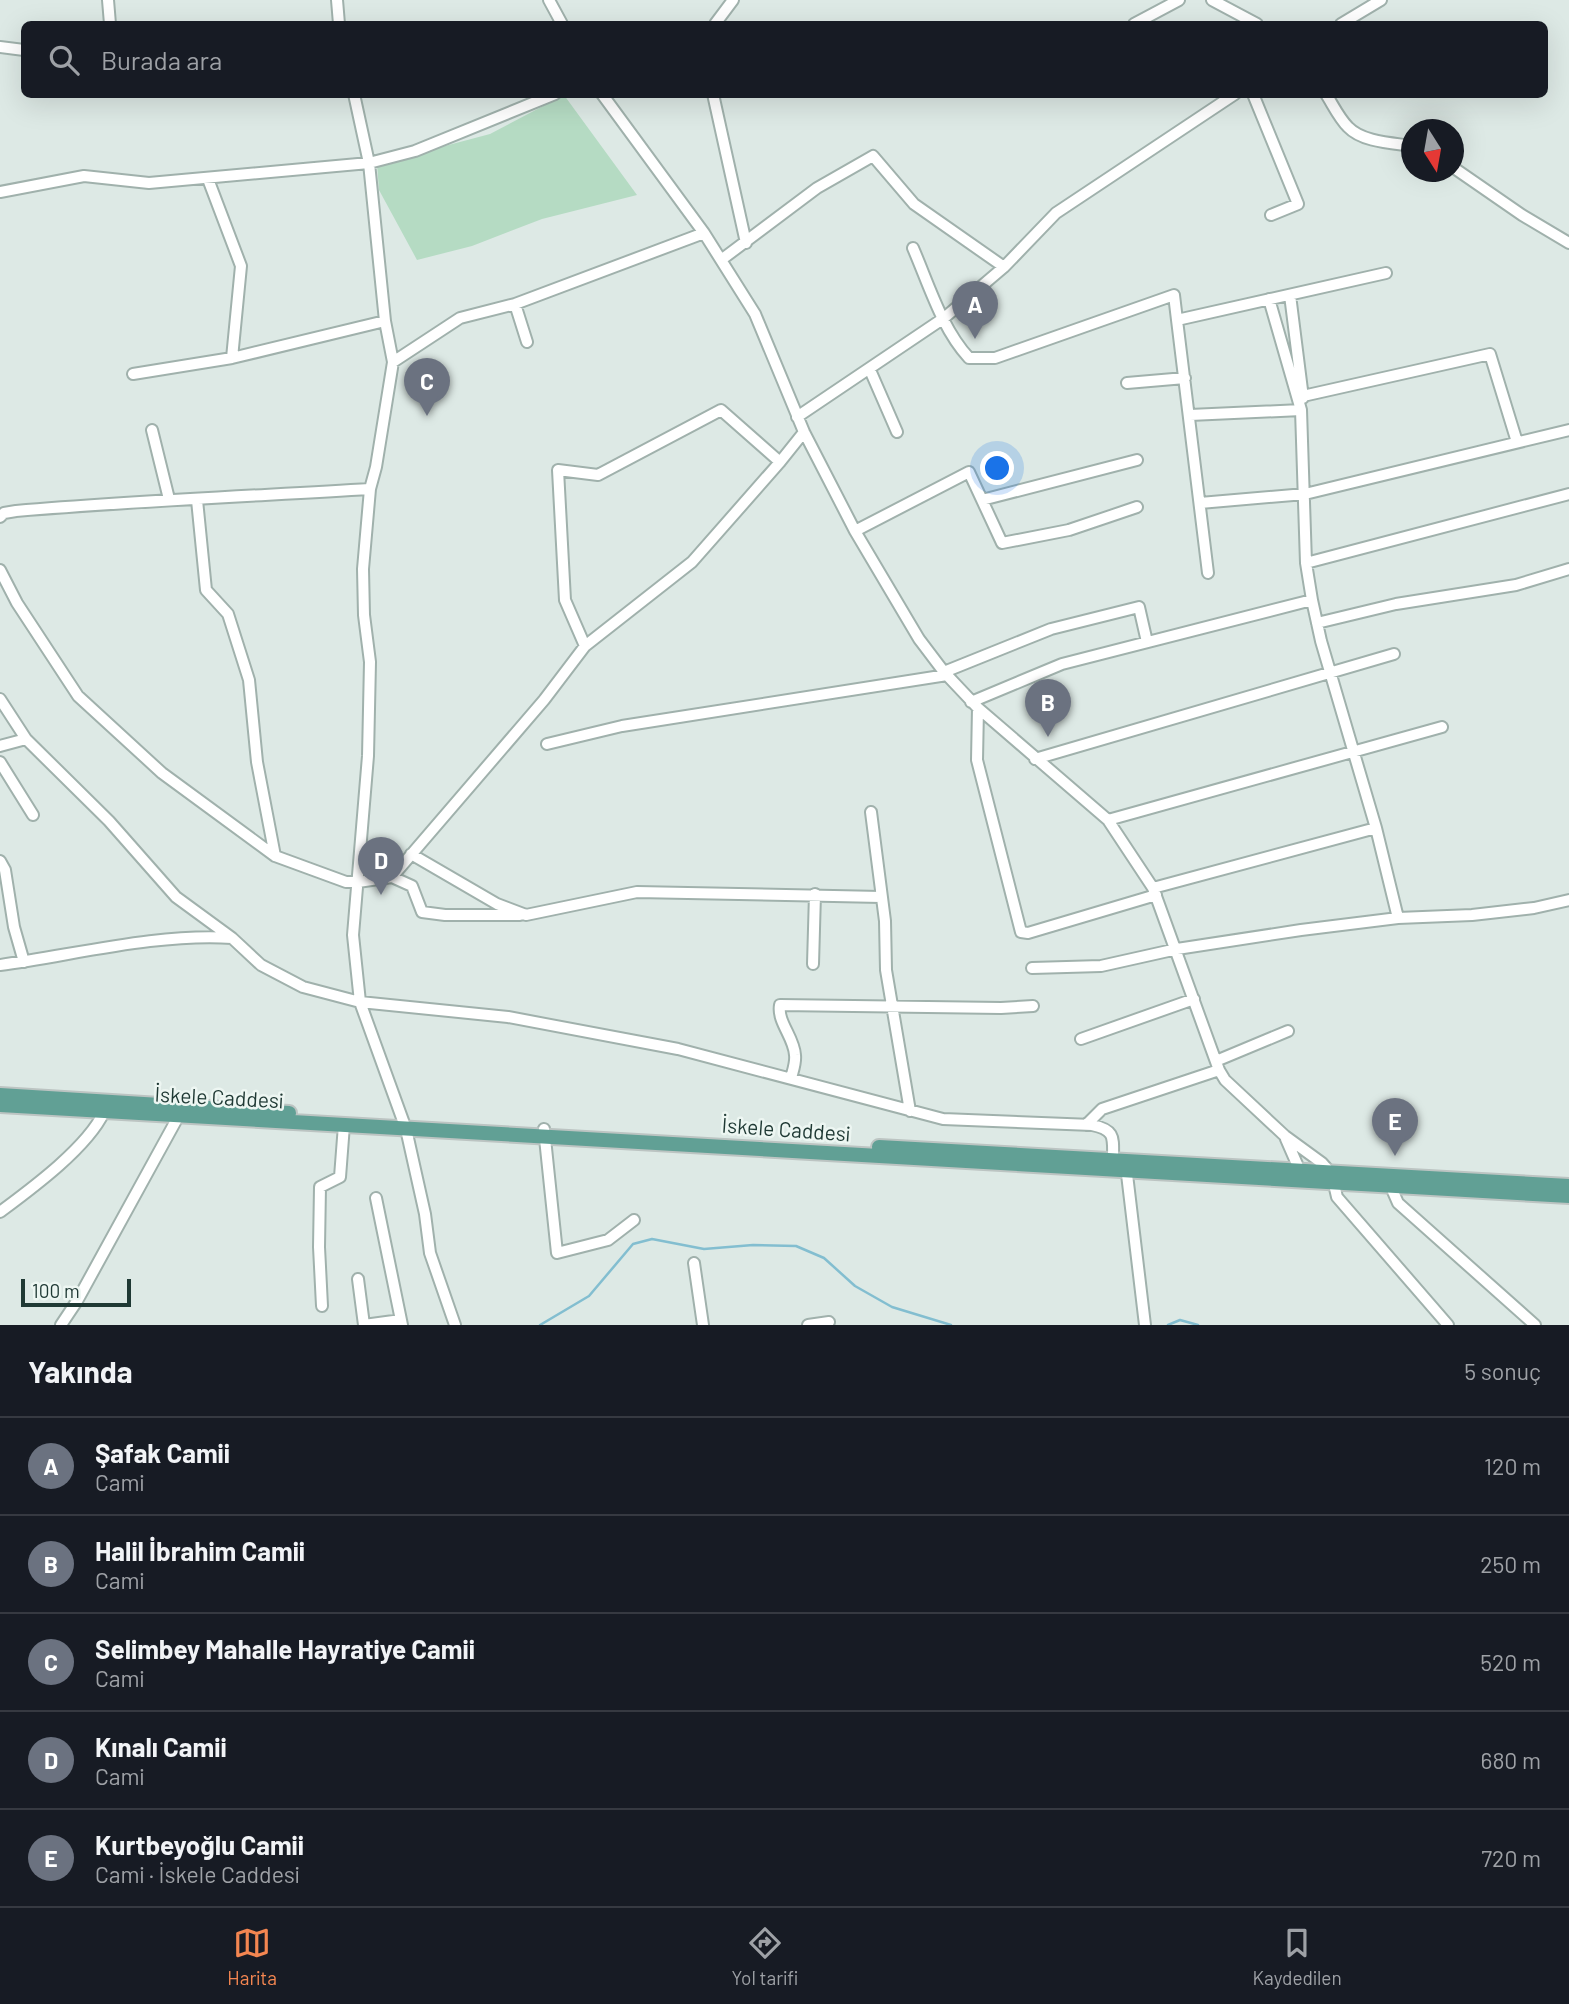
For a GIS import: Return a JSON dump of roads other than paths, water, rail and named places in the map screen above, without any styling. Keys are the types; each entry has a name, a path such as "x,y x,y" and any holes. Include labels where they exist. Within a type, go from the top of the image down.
{"main road":[{"path":"0,1095 405,1125"},
{"name":"İskele Caddesi","path":"0,1105 178,1117 344,1125 405,1125 1121,1163 1332,1178 1391,1187 1569,1196"},
{"path":"1121,1163 1300,1171 1332,1178 1569,1186"}],"street":[{"path":"108,0 110,21"},
{"path":"337,0 340,21"},
{"path":"550,0 560,21"},
{"path":"717,21 733,0"},
{"path":"1140,21 1179,0"},
{"path":"1212,0 1251,21"},
{"path":"1346,21 1381,0"},
{"path":"0,47 21,50"},
{"path":"355,98 369,163 385,321 393,362 370,489 363,569 364,615 370,662 368,756 354,935 360,1002 405,1125 425,1214 430,1253 455,1325"},
{"path":"0,192 84,176 149,183 369,163 415,151 545,98"},
{"path":"605,98 704,233 755,314 804,432 855,531 919,639 975,705 1108,820 1155,891 1218,1066 1233,1088 1285,1136 1322,1163 1332,1178 1337,1197 1448,1325"},
{"path":"714,98 746,243"},
{"path":"797,417 944,318 1004,267 1056,213 1229,98"},
{"path":"1255,98 1298,204 1271,215"},
{"path":"1329,98 1353,132 1363,137 1401,144"},
{"path":"721,260 817,188 873,156 914,204 1004,267"},
{"path":"1464,175 1569,243"},
{"path":"208,179 241,266 232,358"},
{"path":"393,362 460,318 515,304 704,233"},
{"path":"913,248 959,348 969,358 995,358 1174,295 1208,573"},
{"path":"1177,320 1386,274"},
{"path":"1290,295 1309,446"},
{"path":"1269,299 1301,410 1306,563 1312,600 1376,828 1398,918"},
{"path":"515,304 527,342"},
{"path":"133,374 232,358 385,321"},
{"path":"1303,396 1489,354 1517,442"},
{"path":"870,370 897,432"},
{"path":"1127,383 1185,379"},
{"path":"585,646 565,600 558,470 598,475 721,410 780,462"},
{"path":"1190,415 1301,410"},
{"path":"152,430 170,499"},
{"path":"1200,503 1305,494 1569,430"},
{"path":"392,877 544,700 585,646 692,562 804,432"},
{"path":"982,500 1138,460"},
{"path":"855,531 969,472 1002,543 1069,530 1137,507"},
{"path":"0,517 4,513 16,511 170,499 197,500 370,489"},
{"path":"1306,563 1569,494"},
{"path":"197,500 206,590 228,614 249,680 257,762 275,856"},
{"path":"1317,623 1396,604 1516,585 1569,569"},
{"path":"0,570 17,603 78,696 162,773 275,856 346,881 392,877 412,886 422,912 445,915 526,915 637,892 881,897"},
{"path":"975,705 1062,664 1312,600"},
{"path":"547,744 622,726 946,674 1051,629 1139,607 1147,642"},
{"path":"1035,759 1394,654"},
{"path":"0,699 26,739 109,821 176,897 232,938 261,965 303,987 360,1002 508,1017 678,1049 943,1119 1086,1125 1109,1131 1121,1163 1145,1324"},
{"path":"975,705 977,760 1021,932 1028,933 1155,891 1376,828"},
{"path":"1108,820 1442,727"},
{"path":"0,746 26,739"},
{"path":"0,762 33,815"},
{"path":"871,813 885,921 886,970 910,1111"},
{"path":"411,854 497,904 526,915"},
{"path":"0,862 5,870 14,927 24,962"},
{"path":"813,964 816,894"},
{"path":"1032,968 1101,966 1177,949 1301,930 1398,918 1472,915 1534,908 1569,900"},
{"path":"0,965 54,955 203,936 232,938"},
{"path":"1081,1039 1194,999"},
{"path":"791,1078 796,1056 779,1012 780,1005 1001,1008 1033,1006"},
{"path":"1086,1125 1102,1110 1218,1066 1288,1031"},
{"path":"0,1212 64,1161 100,1121 104,1112"},
{"path":"61,1325 77,1301 178,1117"},
{"path":"322,1306 320,1186 340,1177 344,1125"},
{"path":"545,1134 557,1253 608,1240 634,1220"},
{"path":"1285,1136 1300,1171"},
{"path":"1391,1187 1398,1203 1535,1325"},
{"path":"358,1279 364,1325 401,1322 376,1198"},
{"path":"694,1263 704,1325"},
{"path":"808,1325 829,1322"}],"waterway":[{"path":"540,1325 589,1296 633,1244 652,1239 704,1249 753,1245 796,1246 824,1258 855,1286 892,1307 951,1325"},
{"path":"1168,1325 1180,1320 1198,1325"}],"place":[{"name":"Şafak Camii","path":"975,339"},
{"name":"Selimbey Mahalle Hayratiye Camii","path":"427,416"},
{"name":"Halil İbrahim Camii","path":"1048,737"},
{"name":"Kınalı Camii","path":"381,895"},
{"name":"Kurtbeyoğlu Camii","path":"1395,1156"}]}
